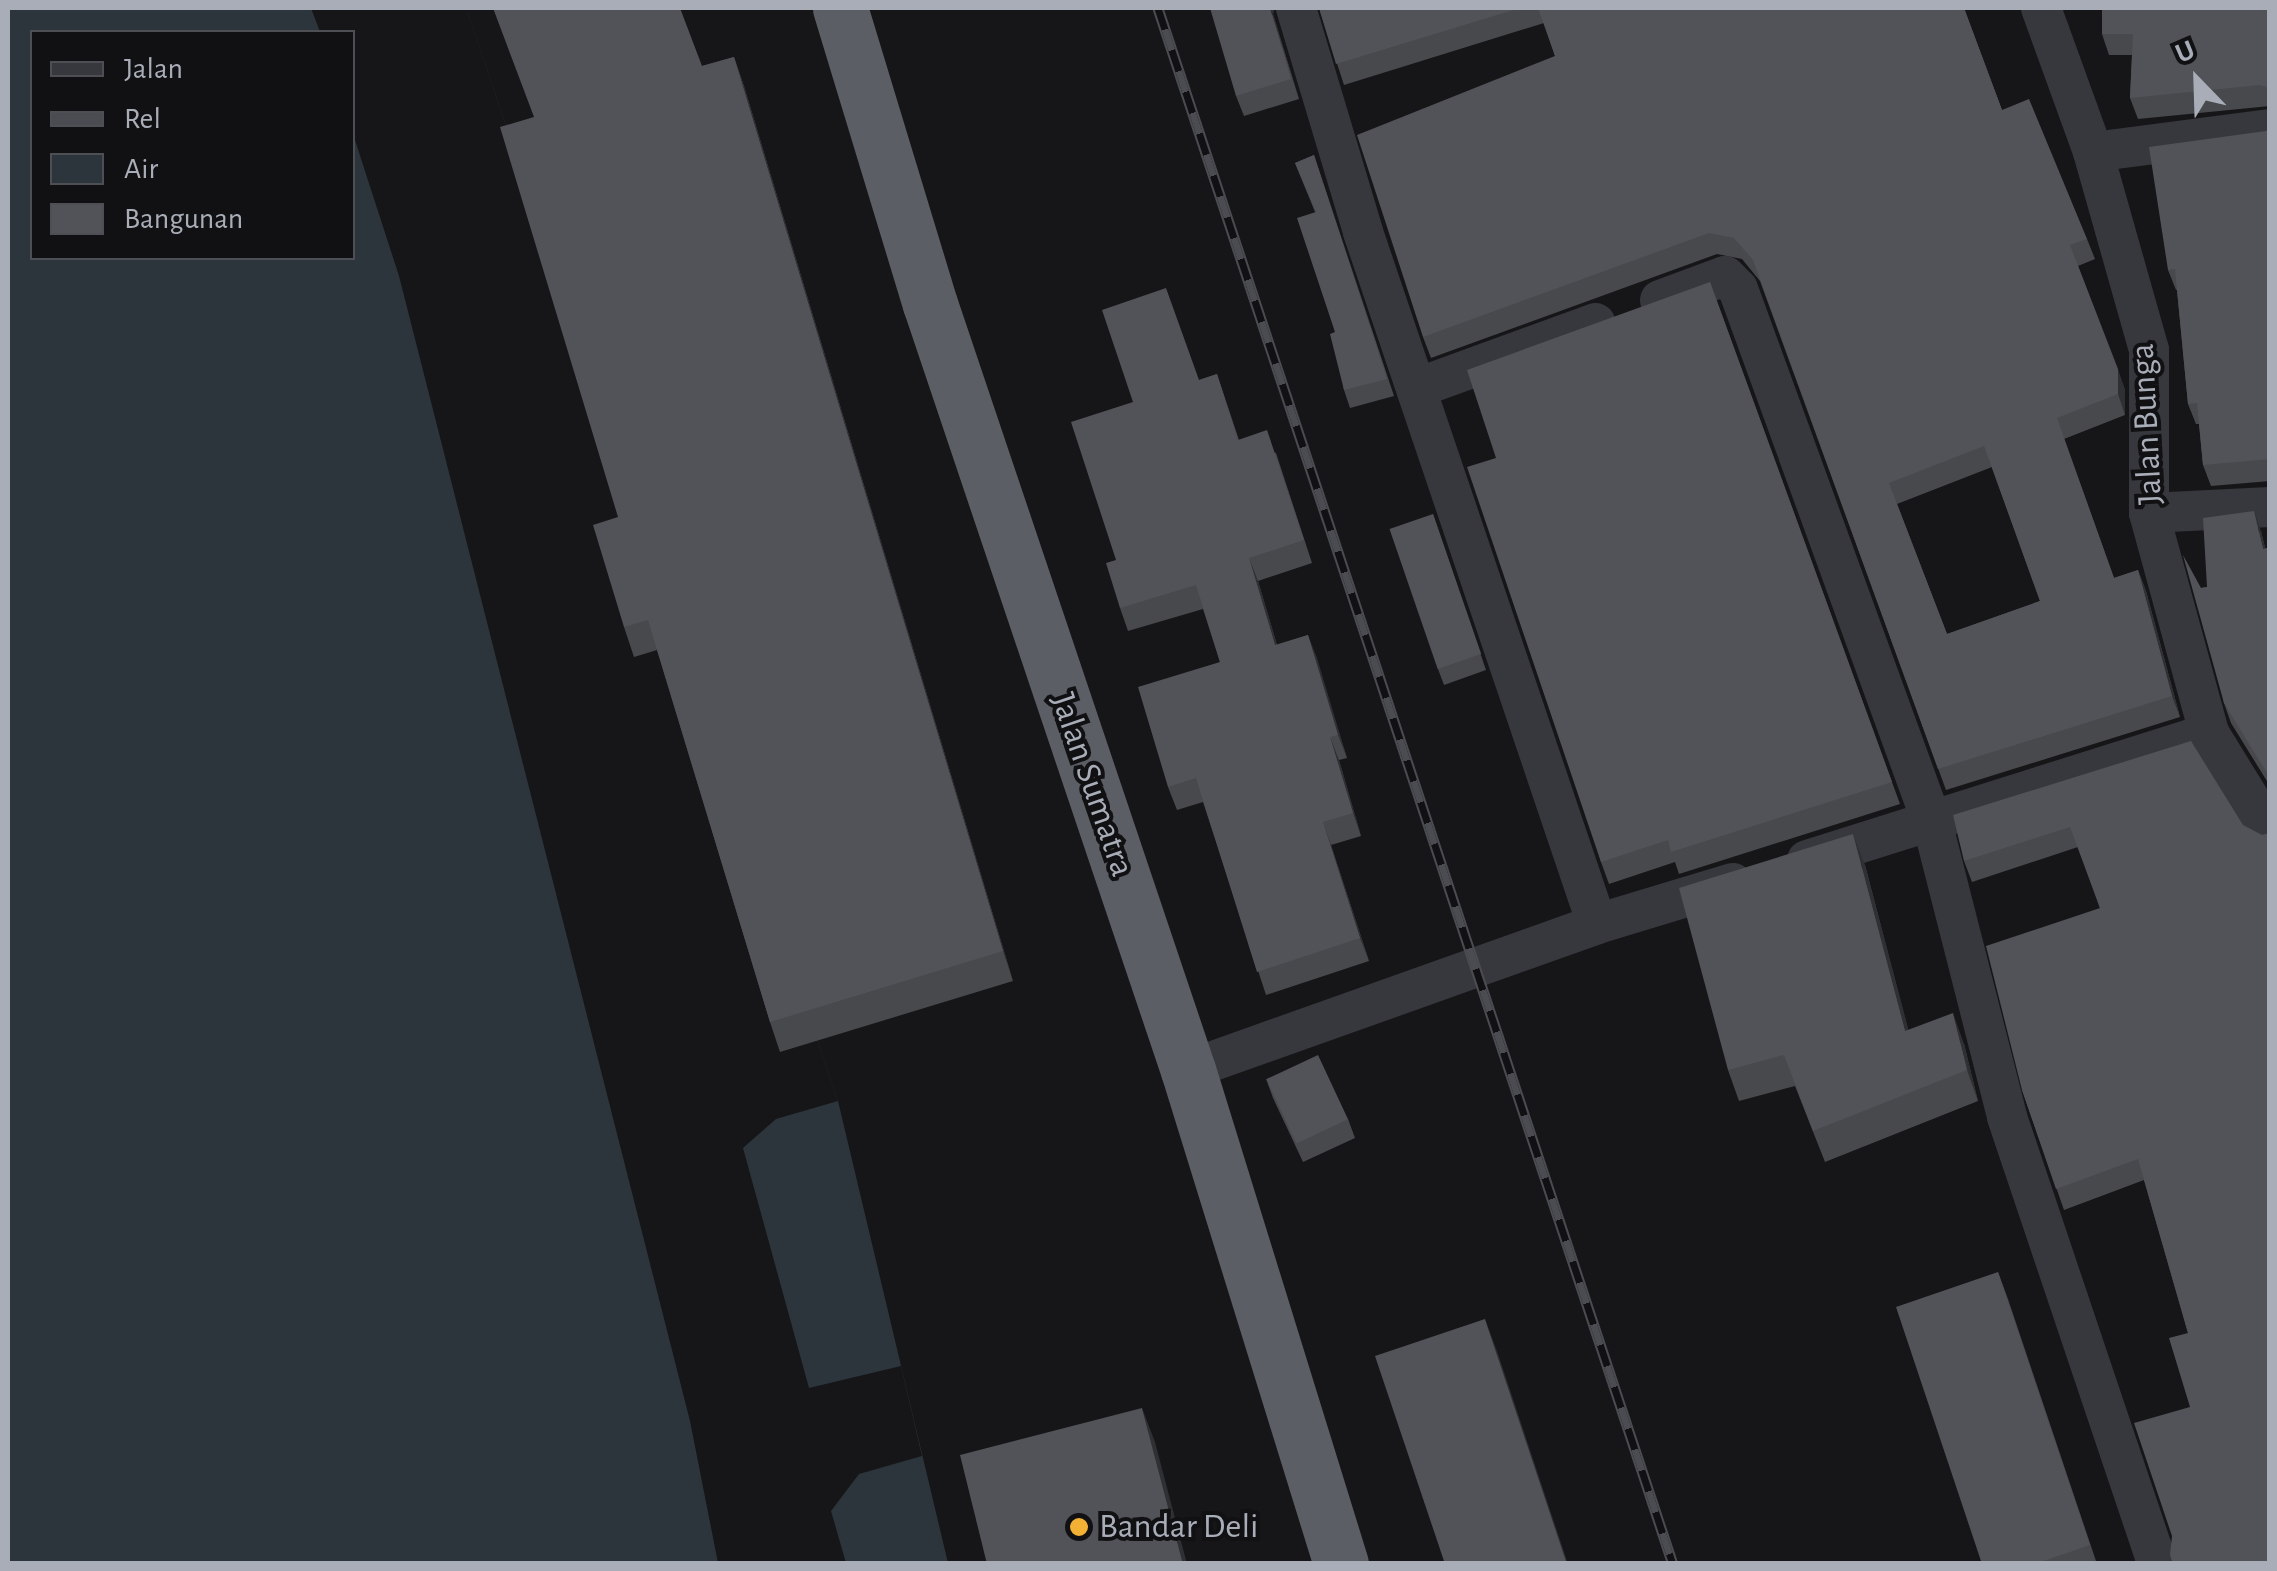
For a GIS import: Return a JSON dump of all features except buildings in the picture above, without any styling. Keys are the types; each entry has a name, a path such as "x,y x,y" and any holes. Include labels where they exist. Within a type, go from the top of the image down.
{"highway":[{"name":"Jalan Sumatra","path":"840,8 930,304 1188,1070 1341,1564"}],"street":[{"path":"1296,8 1417,388 1597,924"},
{"name":"Jalan Bunga","path":"2040,8 2093,152 2150,350 2150,513 2209,733 2270,832"},
{"path":"2093,152 2270,129"},
{"path":"1417,388 1730,278 1932,822 2007,1117 2157,1564"},
{"path":"2150,513 2270,507"},
{"path":"1188,1070 1597,924 2209,733"}],"water":[{"path":"8,8 466,8 838,1101 948,1563 8,1564"}],"pier":[{"path":"311,8 466,8 838,1101 776,1119 743,1148 809,1388 901,1366 922,1456 859,1474 831,1511 846,1563 718,1563 690,1421 399,276 355,140 355,30 319,30"}],"railway":[{"path":"1158,8 1673,1564"}],"place":[{"name":"Bandar Deli","path":"1079,1527"}]}
